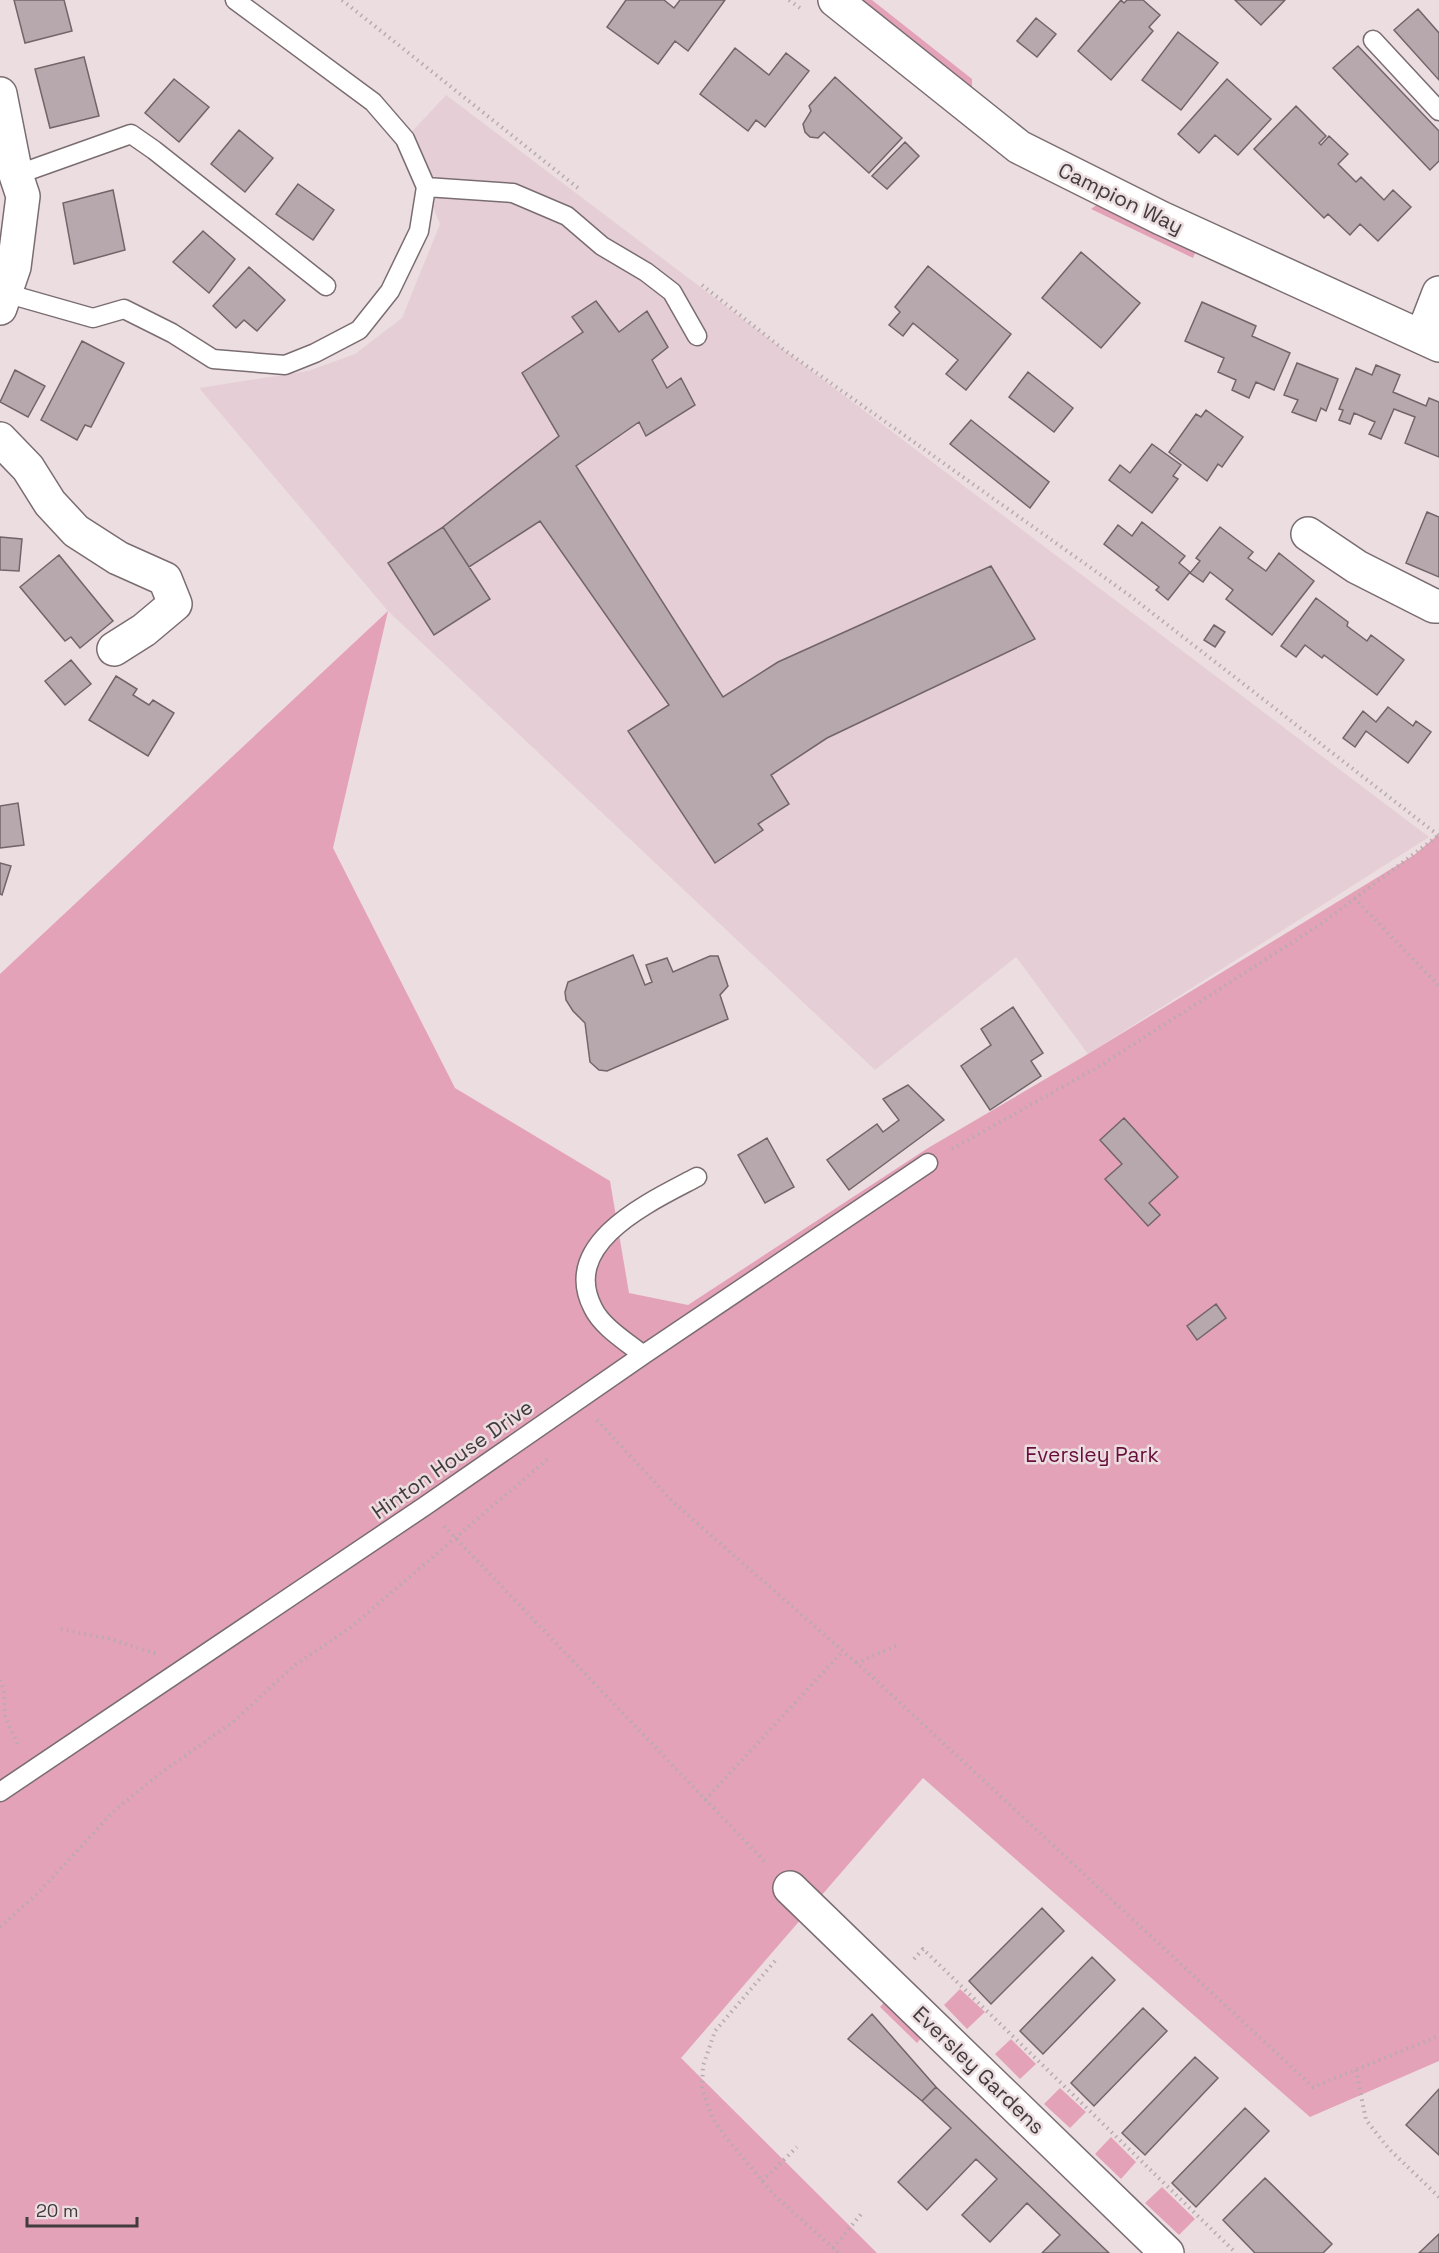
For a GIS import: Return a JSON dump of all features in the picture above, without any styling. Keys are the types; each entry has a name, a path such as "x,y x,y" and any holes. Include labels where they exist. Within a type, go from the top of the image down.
{"street":[{"name":"Campion Way","path":"835,0 1018,147 1161,219 1430,341"},
{"path":"0,94 16,175 23,196 14,267 3,301"},
{"path":"1430,341 1439,293"},
{"path":"0,439 28,468 50,503 76,531 118,558 165,579 176,604 144,630 114,649"},
{"path":"1308,534 1357,567 1434,606 1439,606"},
{"name":"Eversley Gardens","path":"790,1888 1167,2253"}],"lane":[{"path":"3,301 93,318 124,309 172,333 213,359 285,365 315,353 359,330 390,291 419,231 426,188 405,139 373,102 235,0"},
{"path":"1373,40 1439,111"},
{"path":"16,175 131,134 326,286"},
{"path":"426,188 513,193 567,216 602,246 646,272 672,292 697,336"},
{"name":"Hinton House Drive","path":"0,1792 928,1163"},
{"path":"643,1355 606,1324 593,1309 585,1285 587,1266 594,1250 605,1236 632,1213 697,1177"}],"path":[{"path":"342,0 579,189"},
{"path":"700,284 783,349 1129,595 1438,835 1321,924 1098,1067 928,1163"},
{"path":"1354,898 1439,986"},
{"path":"578,1400 673,1502 843,1651 1313,2087 1439,2036"},
{"path":"0,1927 36,1895 115,1810 162,1772 233,1722 295,1665 350,1628 551,1456"},
{"path":"455,1539 790,1888"},
{"path":"61,1629 110,1639 189,1664"},
{"path":"856,1664 898,1645"},
{"path":"705,1800 843,1651"},
{"path":"0,1680 4,1690 2,1717 32,1770"},
{"path":"890,1984 924,1949 1236,2253"},
{"path":"775,1961 715,2031 703,2066 702,2089 713,2119 762,2181 775,2196 839,2253"},
{"path":"1356,2070 1366,2120 1389,2149 1439,2197"},
{"path":"762,2181 797,2147"},
{"path":"834,2248 862,2213"}],"shaded area":[{"path":"446,95 1429,837 1088,1054 1016,957 875,1070 388,611 199,388 308,371 355,354 402,318 440,224 405,139"}],"green space":[{"path":"861,0 872,0 972,79 972,89"},
{"path":"1098,204 1196,251 1193,258 1091,209"},
{"name":"Eversley Park","path":"388,611 333,848 455,1088 610,1181 629,1293 688,1305 928,1148 1088,1054 1414,855 1439,834 1439,2061 1310,2117 923,1778 681,2058 877,2253 0,2253 0,974"},
{"path":"960,1989 985,2012 967,2029 944,2005"},
{"path":"886,2000 923,2036 917,2043 880,2007"},
{"path":"1011,2039 1036,2064 1020,2079 995,2054"},
{"path":"1060,2088 1086,2112 1070,2128 1044,2104"},
{"path":"1111,2137 1136,2162 1121,2179 1095,2154"},
{"path":"1162,2187 1195,2219 1179,2235 1145,2203"}],"building":[{"path":"14,0 64,0 72,31 25,43"},
{"path":"626,0 664,0 674,8 680,0 725,0 688,51 675,41 658,64 607,27"},
{"path":"1121,0 1124,3 1127,0 1143,0 1160,15 1149,27 1153,31 1111,80 1078,51"},
{"path":"1235,0 1285,0 1261,25"},
{"path":"1418,9 1439,33 1439,80 1394,30"},
{"path":"1036,18 1056,34 1037,57 1017,41"},
{"path":"1178,32 1218,63 1181,110 1142,80"},
{"path":"1358,46 1439,131 1439,161 1430,170 1333,68"},
{"path":"735,48 769,75 786,53 809,71 765,127 756,120 748,131 700,94"},
{"path":"84,57 99,116 50,128 35,69"},
{"path":"835,77 902,138 869,173 824,132 818,138 810,137 805,132 803,124 811,111 809,106"},
{"path":"174,79 209,107 179,142 145,113"},
{"path":"1227,79 1271,119 1238,155 1215,135 1199,153 1178,134"},
{"path":"1296,106 1326,136 1319,143 1321,145 1329,136 1348,154 1338,164 1356,182 1361,177 1384,200 1393,190 1411,207 1378,241 1360,224 1350,235 1328,214 1324,218 1254,149"},
{"path":"239,130 273,158 245,192 211,164"},
{"path":"905,142 919,156 887,189 872,176"},
{"path":"298,184 334,210 313,240 276,214"},
{"path":"113,190 125,250 74,264 63,203"},
{"path":"203,231 235,259 209,293 173,262"},
{"path":"1081,252 1140,303 1101,348 1042,298"},
{"path":"928,266 1011,334 966,390 946,374 958,360 913,323 903,336 889,325 900,312 895,307"},
{"path":"249,267 285,300 257,331 244,320 236,328 213,306"},
{"path":"596,301 619,332 647,311 668,347 652,360 667,388 681,378 695,405 646,436 639,422 576,466 723,697 778,662 991,566 1035,639 827,738 771,775 789,804 758,824 763,830 715,863 628,731 669,705 540,521 469,567 443,527 559,436 522,373 583,332 572,317"},
{"path":"1202,302 1256,326 1252,336 1290,353 1274,390 1256,382 1249,398 1232,390 1236,380 1218,372 1224,358 1185,341"},
{"path":"82,341 124,363 91,427 85,425 77,440 41,420"},
{"path":"1297,363 1338,379 1326,411 1321,408 1316,421 1292,412 1298,400 1284,395"},
{"path":"1376,365 1400,375 1393,392 1426,406 1429,398 1439,402 1439,457 1405,443 1415,417 1394,409 1381,439 1369,434 1375,422 1354,413 1350,424 1339,420 1343,410 1339,409 1356,368 1372,375"},
{"path":"15,370 45,386 28,417 0,402"},
{"path":"1028,372 1073,408 1054,432 1009,397"},
{"path":"1206,410 1243,437 1222,467 1218,464 1207,481 1169,452 1196,414 1201,417"},
{"path":"971,420 1049,482 1030,508 950,444"},
{"path":"1152,444 1181,465 1173,476 1178,479 1152,513 1109,480 1120,465 1130,473"},
{"path":"1427,512 1439,517 1439,577 1406,563"},
{"path":"1142,522 1185,556 1179,563 1190,572 1168,600 1156,590 1159,587 1104,544 1118,525 1132,536"},
{"path":"443,527 490,599 434,635 388,563"},
{"path":"1220,527 1253,552 1248,558 1266,571 1279,553 1314,581 1272,635 1226,599 1233,590 1210,572 1203,582 1190,573 1200,561 1196,558"},
{"path":"0,537 22,539 19,571 0,570"},
{"path":"59,555 113,621 80,648 71,637 65,641 20,587"},
{"path":"1316,598 1348,622 1347,626 1367,641 1371,635 1404,660 1377,695 1324,655 1322,658 1305,645 1296,657 1281,646"},
{"path":"1214,625 1225,632 1215,647 1204,640"},
{"path":"71,660 91,684 65,705 45,681"},
{"path":"116,676 137,689 133,695 149,705 153,700 174,713 148,756 89,720"},
{"path":"1388,707 1413,726 1416,721 1431,732 1408,763 1366,731 1355,747 1343,738 1363,711 1376,722"},
{"path":"18,803 24,845 0,848 0,806"},
{"path":"0,863 11,866 2,895 0,894"},
{"path":"633,955 645,985 652,982 646,965 667,958 673,972 710,956 718,956 728,986 720,995 728,1019 607,1071 599,1070 590,1062 585,1023 573,1011 566,1000 565,992 568,982"},
{"path":"1013,1007 1043,1053 1031,1061 1041,1076 990,1110 961,1066 991,1045 981,1029"},
{"path":"908,1085 944,1120 849,1190 827,1160 877,1124 883,1132 899,1120 883,1099"},
{"path":"1124,1118 1178,1177 1149,1203 1160,1215 1148,1226 1105,1179 1122,1164 1100,1140"},
{"path":"767,1138 794,1187 765,1203 738,1155"},
{"path":"1216,1304 1226,1318 1197,1340 1187,1326"},
{"path":"1042,1908 1064,1931 991,2004 969,1981"},
{"path":"1092,1957 1115,1980 1043,2054 1020,2031"},
{"path":"1143,2008 1167,2031 1094,2106 1071,2083"},
{"path":"872,2014 936,2087 922,2101 848,2039"},
{"path":"1195,2057 1218,2078 1145,2155 1122,2133"},
{"path":"936,2087 1109,2253 1042,2253 1060,2235 1027,2203 990,2242 962,2215 997,2179 976,2159 927,2210 898,2182 951,2128 922,2101"},
{"path":"1439,2089 1439,2155 1406,2125"},
{"path":"1245,2108 1269,2131 1196,2207 1172,2183"},
{"path":"1265,2178 1332,2244 1323,2253 1255,2253 1223,2220"},
{"path":"1439,2234 1439,2253 1419,2253"}]}
